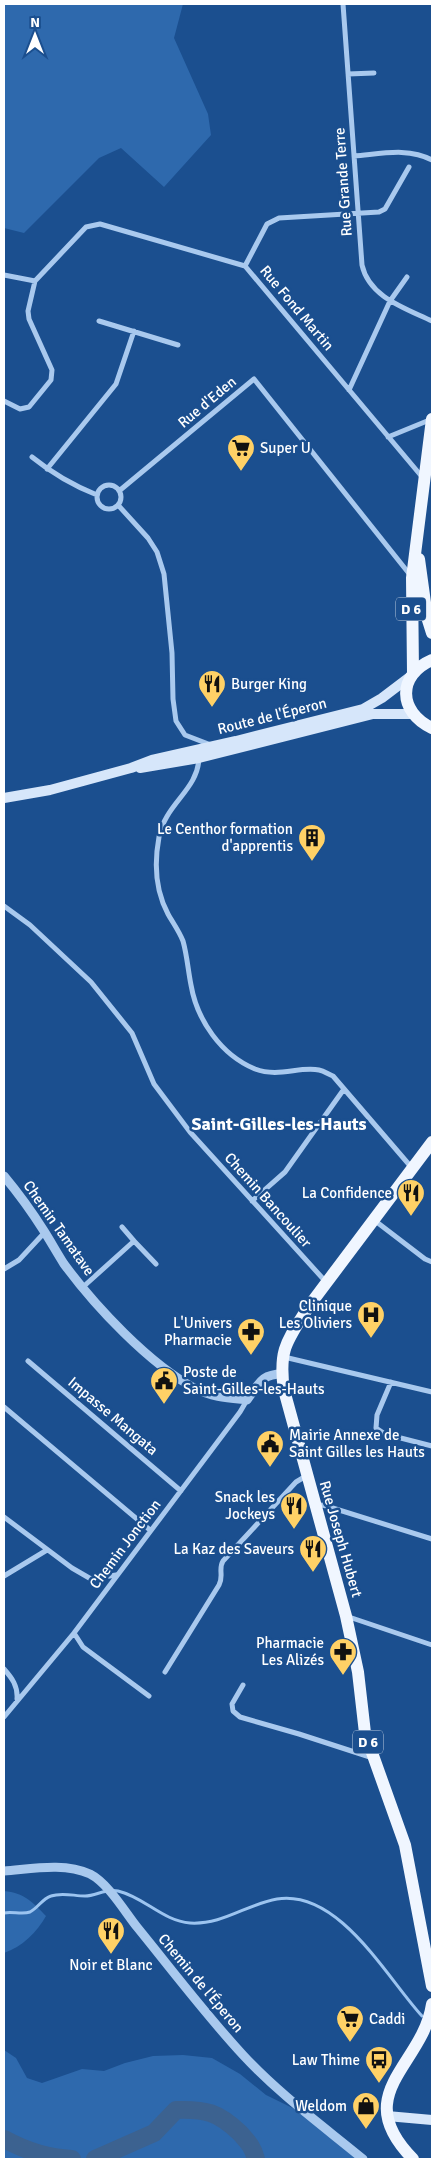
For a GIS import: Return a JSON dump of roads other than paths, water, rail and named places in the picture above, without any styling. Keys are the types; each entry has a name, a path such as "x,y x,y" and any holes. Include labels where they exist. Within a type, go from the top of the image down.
{"main road":[{"name":"D 6","path":"412,674 412,578 418,545 432,419"},
{"name":"D 6","path":"418,545 427,617 432,633"},
{"path":"432,660 422,664 412,674 407,685 406,695 408,705 413,714 422,723 432,728"},
{"name":"Route de l'Éperon","path":"4,798 50,790 131,768 152,760 364,709 382,698 412,674"},
{"name":"Route de l'Éperon","path":"131,768 155,767 199,758 373,714 413,714"},
{"path":"199,758 202,754 228,746 236,741"},
{"name":"Rue Joseph Hubert","path":"432,1142 326,1282 292,1333 282,1356 284,1390 306,1476 346,1616 358,1672 365,1733 404,1845 432,1986"},
{"path":"413,2159 398,2144 391,2131 387,2116 393,2083 417,2043 432,2004"},
{"path":"387,2116 432,2120"}],"street":[{"name":"Rue Grande Terre","path":"343,4 364,277 390,301 432,321"},
{"path":"348,74 374,74"},
{"path":"354,156 410,152 432,160"},
{"path":"245,266 267,224 279,218 379,212 385,209 409,167"},
{"name":"Rue Fond Martin","path":"35,281 86,227 100,224 245,266 425,480"},
{"path":"4,275 35,281 28,311 29,319 52,370 51,380 29,407 20,409 4,402"},
{"path":"350,390 390,301 407,277"},
{"path":"100,321 178,344"},
{"path":"47,469 116,384 134,331"},
{"name":"Rue d'Eden","path":"119,491 254,379 412,578"},
{"path":"388,437 432,419"},
{"path":"32,457 69,483 97,495"},
{"path":"105,486 113,486 119,491 118,505 104,508 98,502 97,495 105,486"},
{"path":"118,505 148,538 157,552 164,574 172,653 173,699 176,721 185,735 214,746"},
{"path":"199,758 196,778 176,801 160,832 155,869 162,899 182,938 194,1000 202,1020 223,1047 245,1064 256,1069 272,1072 320,1070 333,1076 412,1168"},
{"name":"Chemin Bancoulier","path":"4,906 30,926 91,982 132,1033 154,1084 190,1132 326,1282"},
{"path":"252,1201 285,1172 344,1089"},
{"name":"Chemin Tamatave","path":"4,1176 23,1198 64,1263 83,1287 124,1331 177,1376 196,1389 216,1397 247,1400"},
{"path":"374,1219 416,1254 432,1262"},
{"path":"122,1228 156,1264"},
{"path":"4,1268 19,1260 45,1232"},
{"path":"83,1287 134,1241"},
{"path":"282,1356 432,1392"},
{"name":"Impasse Mangata","path":"28,1362 181,1490"},
{"path":"247,1400 266,1376 282,1374"},
{"path":"391,1382 376,1415 376,1428 384,1434 432,1446"},
{"name":"Chemin Jonction","path":"4,1718 74,1633 240,1412 247,1400"},
{"path":"4,1407 150,1530"},
{"path":"165,1672 219,1585 222,1579 220,1566 223,1561 296,1482 306,1476"},
{"path":"315,1506 323,1505 432,1539"},
{"path":"4,1516 47,1550 91,1579 116,1575"},
{"path":"4,1576 47,1550"},
{"path":"346,1616 432,1645"},
{"path":"74,1633 83,1647 149,1696"},
{"path":"4,1669 15,1683 17,1700"},
{"path":"243,1685 232,1704 233,1711 240,1717 374,1759"},
{"name":"Chemin de l'Éperon","path":"4,1871 37,1868 75,1869 91,1875 106,1888 243,2055 284,2093 363,2159"}],"waterway":[{"path":"4,1913 30,1912 45,1899 55,1895 85,1896 114,1890 136,1898 171,1918 190,1923 202,1923 224,1918 255,1905 277,1899 300,1900 321,1908 341,1922 360,1940 422,2016"},
{"path":"95,2159 154,2133 176,2110 204,2111 225,2120 248,2142 256,2159"},
{"path":"4,2139 37,2153 72,2159"}],"place":[{"name":"Super U","path":"241,472"},
{"name":"Burger King","path":"212,708"},
{"name":"Le Centhor formation d'apprentis","path":"312,862"},
{"name":"La Confidence","path":"411,1217"},
{"name":"Clinique Les Oliviers","path":"371,1339"},
{"name":"L'Univers Pharmacie","path":"251,1356"},
{"name":"Poste de Saint-Gilles-les-Hauts","path":"164,1405"},
{"name":"Mairie Annexe de Saint Gilles les Hauts","path":"270,1468"},
{"name":"Snack les Jockeys","path":"294,1530"},
{"name":"La Kaz des Saveurs","path":"313,1573"},
{"name":"Pharmacie Les Alizés","path":"343,1676"},
{"name":"Noir et Blanc","path":"111,1955"},
{"name":"Caddi","path":"350,2043"},
{"name":"Law Thime","path":"379,2084"},
{"name":"Weldom","path":"366,2130"}],"district":[{"name":"Saint-Gilles-les-Hauts","path":"279,1124"}]}
